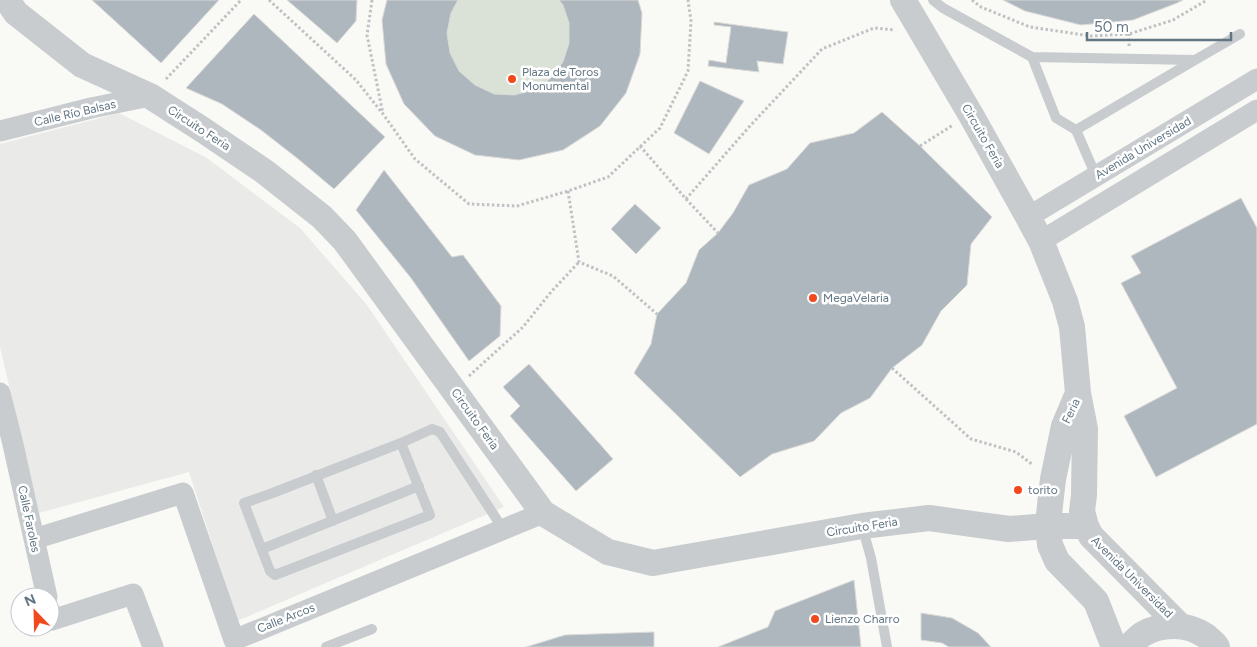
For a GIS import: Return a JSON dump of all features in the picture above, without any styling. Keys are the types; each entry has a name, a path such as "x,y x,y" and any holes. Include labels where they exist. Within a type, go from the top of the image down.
{"street":[{"name":"Circuito Feria","path":"7,0 16,13 82,65 150,96 265,172 322,217 345,242 543,513 608,552 653,563 862,526 929,518 1009,529 1086,526"},
{"name":"Circuito Feria","path":"903,0 971,115 1041,241 1065,301 1072,327 1078,393"},
{"name":"Avenida Universidad","path":"1028,217 1257,79"},
{"name":"Calle Río Balsas","path":"0,131 91,108 150,96"},
{"path":"1041,241 1257,110"},
{"name":"Calle Faroles","path":"0,392 6,442 34,538 45,587"},
{"name":"Feria","path":"1048,526 1053,479 1064,426 1078,393"},
{"name":"Feria","path":"1078,393 1085,429 1082,511 1086,526"},
{"name":"Calle Arcos","path":"34,538 183,493 235,643 543,513"},
{"path":"1048,526 1050,545 1057,561 1096,601 1114,647"},
{"name":"Avenida Universidad","path":"1086,526 1091,536 1180,626"},
{"path":"60,617 133,594 153,647"},
{"path":"1128,647 1142,634 1160,627 1180,626 1199,632 1217,646"}],"lane":[{"path":"933,0 1032,57 1195,60"},
{"path":"1076,130 1240,34"},
{"path":"1032,57 1056,118 1076,130 1096,176"},
{"path":"401,443 430,516 275,576 270,572 244,503 401,443 432,429 440,432 502,529"},
{"path":"316,475 333,520"},
{"path":"262,549 419,486"},
{"path":"862,526 871,558 887,647"},
{"path":"326,647 372,629"}],"path":[{"path":"150,96 241,0"},
{"path":"269,0 356,80 415,159 470,204 517,206 568,192 608,177 660,128 688,71 691,21 688,0"},
{"path":"372,0 367,35 383,114"},
{"path":"972,0 981,7 1030,27 1091,36 1129,34 1173,20 1207,0"},
{"path":"686,199 749,127 822,49 874,28 922,31"},
{"path":"920,146 971,115"},
{"path":"640,146 718,233"},
{"path":"568,192 580,262"},
{"path":"454,390 523,327 551,292 580,262"},
{"path":"580,262 613,276 657,314"},
{"path":"892,368 971,439 1016,452 1036,467"}],"shaded area":[{"name":"Plaza de Toros Monumental","path":"387,0 638,0 642,13 640,54 626,93 600,126 563,150 519,160 475,155 435,136 404,104 386,64 382,20"},
{"path":"119,113 207,158 300,228 367,305 504,507 237,621 189,472 39,513 0,347 0,144"}],"building":[{"path":"92,0 219,0 161,63"},
{"path":"287,0 357,0 356,21 337,43"},
{"name":"Plaza de Toros Monumental","path":"387,0 458,0 451,13 447,33 450,53 459,71 475,85 494,94 514,95 534,90 551,78 563,62 569,43 569,23 563,5 559,0 638,0 642,13 640,54 626,93 600,126 563,150 519,160 475,155 435,136 404,104 386,64 382,20"},
{"path":"1003,0 1183,0 1133,20 1081,25 1025,11"},
{"path":"254,14 385,137 334,189 261,130 222,104 186,88"},
{"path":"714,22 788,32 783,64 757,61 759,72 708,66 709,60 726,63 731,27 714,25"},
{"path":"700,81 744,101 709,154 674,133"},
{"name":"MegaVelaria","path":"882,112 920,146 992,217 971,244 967,285 941,311 922,345 892,368 870,398 841,413 814,441 772,454 740,477 634,373 651,344 657,314 686,283 699,250 718,233 733,213 749,185 787,169 810,143 854,133"},
{"path":"384,170 452,257 463,255 501,306 500,336 469,361 411,278 356,210"},
{"path":"1241,198 1257,228 1257,424 1156,477 1124,416 1177,388 1121,283 1141,273 1131,256"},
{"path":"635,204 661,228 636,254 611,229"},
{"path":"529,364 613,459 576,491 510,416 520,406 503,387"},
{"name":"Lienzo Charro","path":"854,580 861,647 718,647 768,627 775,611"},
{"path":"921,613 952,618 978,633 991,647 949,647 942,643 921,640"},
{"path":"654,632 654,647 526,647 565,635"}],"place":[{"name":"Plaza de Toros Monumental","path":"512,79"},
{"name":"MegaVelaria","path":"813,298"},
{"name":"torito","path":"1018,490"},
{"name":"Lienzo Charro","path":"815,619"}]}
